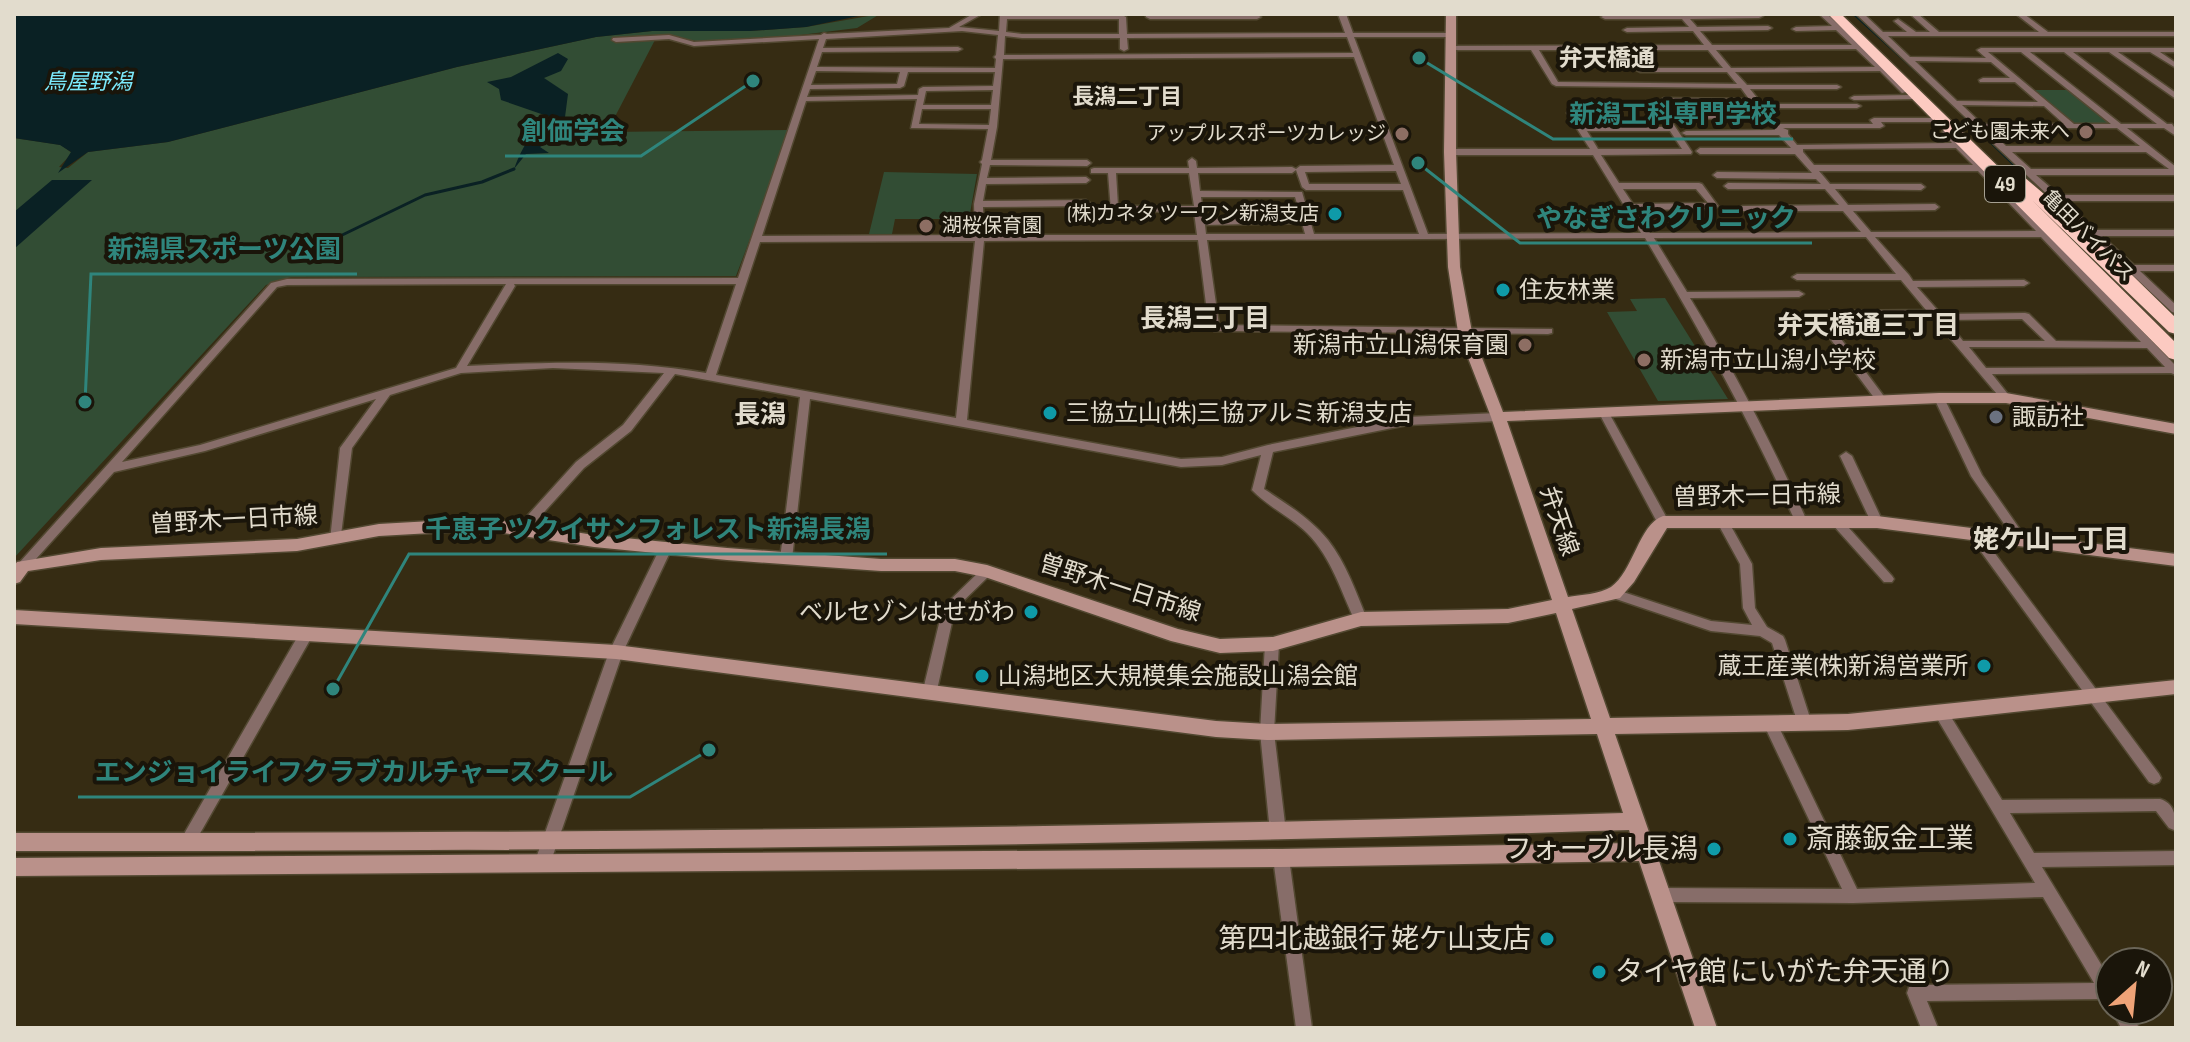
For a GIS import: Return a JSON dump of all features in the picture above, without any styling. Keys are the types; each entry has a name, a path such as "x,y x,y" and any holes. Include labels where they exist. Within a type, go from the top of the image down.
{"highway":[{"name":"亀田バイパス","path":"1847,14 2019,173 2176,341"},
{"name":"亀田バイパス","path":"1836,21 1915,90 2175,365"},
{"path":"2019,173 2086,233 2176,328"}],"main road":[{"name":"弁天線","path":"1451,14 1453,235 1465,332 1498,417 1706,1028"},
{"path":"1498,417 1749,409 1939,398 2006,398 2176,429"},
{"name":"曽野木一日市線","path":"18,572 139,551 266,548 336,540 379,530 446,524 523,528 594,541 786,559 955,565 987,571 1177,636 1220,646 1272,644 1361,619 1508,616 1614,594 1627,583 1649,537 1663,522 1877,522 2176,560"},
{"path":"14,617 616,652 1216,729 1267,732 1805,724 1943,716 2092,694 2176,687"},
{"path":"14,842 189,839 550,842 1278,832 1634,821"},
{"path":"14,867 1281,858 1645,852"}],"street":[{"path":"945,30 978,14"},
{"path":"1150,14 1150,17 1257,15 1263,36"},
{"path":"1342,14 1424,235"},
{"path":"1823,14 1836,21 1857,47 1912,97 2047,234 2148,345 2175,365"},
{"path":"1860,14 1936,79 2005,149 2019,173 2055,198 2086,233 2176,310"},
{"path":"1914,14 1937,34"},
{"path":"2020,14 2171,126 2176,134"},
{"path":"1683,15 2006,398"},
{"path":"961,424 980,237 978,204 993,127 1004,16 1122,17 1124,49"},
{"path":"1605,17 1759,16"},
{"path":"1796,29 1836,21"},
{"path":"1898,21 1914,34"},
{"path":"1627,30 1768,28"},
{"path":"955,70 962,29"},
{"path":"616,40 669,37 694,44 962,29 1002,34 1350,37 1533,47 1857,47"},
{"path":"1884,34 2176,34"},
{"path":"2131,34 2176,66"},
{"path":"710,378 824,35"},
{"path":"1174,36 1177,61"},
{"path":"1533,47 1556,84 1837,87"},
{"path":"821,50 958,49"},
{"path":"2072,126 1981,50 2176,50"},
{"path":"2024,51 2176,172"},
{"path":"2112,51 2176,97"},
{"path":"998,57 1177,61 1357,55"},
{"path":"1910,59 1993,60"},
{"path":"813,69 999,70"},
{"path":"808,87 900,86 905,69"},
{"path":"1640,70 1881,69"},
{"path":"1983,80 2017,80"},
{"path":"2162,86 2176,87"},
{"path":"993,127 914,126 923,89 995,88"},
{"path":"1664,100 1855,102 1912,97"},
{"path":"804,99 995,107"},
{"path":"1957,103 2045,104"},
{"path":"1450,152 1688,152 1659,109"},
{"path":"1571,113 1686,295 1749,409 1801,521"},
{"path":"1675,117 1770,116"},
{"path":"1686,133 1880,126 1874,120 1934,120"},
{"path":"1982,126 2171,126"},
{"path":"1582,129 1673,129"},
{"path":"1700,151 1958,145"},
{"path":"2005,149 2149,149"},
{"path":"984,162 1087,163"},
{"path":"1094,171 1192,166 1292,170"},
{"path":"1192,166 1214,328 1548,331"},
{"path":"1399,168 1300,169 1306,187 1406,187"},
{"path":"1813,168 1980,168"},
{"path":"1112,171 1114,209 1198,209"},
{"path":"2019,173 2176,172"},
{"path":"1717,175 1820,176"},
{"path":"982,181 1086,180"},
{"path":"1617,186 1699,186 1714,206 1630,207"},
{"path":"1728,186 1921,187"},
{"path":"1196,194 1299,194 1310,235"},
{"path":"2055,198 2176,198"},
{"path":"2113,198 2127,210"},
{"path":"978,204 1086,203"},
{"path":"1743,209 1935,207"},
{"path":"1202,222 1305,220"},
{"path":"2086,233 2176,233"},
{"path":"758,239 2047,234"},
{"path":"2130,268 2176,268"},
{"path":"1797,277 2024,283"},
{"path":"18,572 274,285 287,282 742,281"},
{"path":"460,370 510,286"},
{"path":"2157,292 2176,292"},
{"path":"1686,295 1799,294"},
{"path":"1829,314 2025,316 2054,345"},
{"path":"1834,337 1882,401"},
{"path":"1961,344 2148,345"},
{"path":"109,469 201,448 460,370 588,365 672,370 805,397 1181,463 1222,461 1407,421 1498,417"},
{"path":"1983,371 2175,365"},
{"path":"523,528 580,465 627,428 672,370"},
{"path":"336,540 346,448 387,391"},
{"path":"786,559 805,397"},
{"path":"1939,398 1977,476 2022,541"},
{"path":"1604,413 1663,522"},
{"path":"1268,449 1258,490 1301,518 1329,546 1361,619"},
{"path":"1846,456 1877,522"},
{"path":"1836,521 1888,579"},
{"path":"1723,522 1746,564 1749,608 1762,631"},
{"path":"1975,535 2154,778"},
{"path":"542,864 616,652 666,548"},
{"path":"930,690 949,607 987,571"},
{"path":"1614,594 1711,626 1762,631 1778,640 1805,724"},
{"path":"189,839 307,633"},
{"path":"1272,644 1267,732 1278,832"},
{"path":"1943,716 2094,967"},
{"path":"1771,725 1853,896"},
{"path":"1998,807 2160,805 2174,823"},
{"path":"1281,858 1304,1028"},
{"path":"2029,860 2176,858"},
{"path":"1660,895 1853,896 2048,890"},
{"path":"1930,1028 1915,993 2094,992"}],"green space":[{"path":"880,14 857,28 792,36 700,42 673,36 656,38 607,132 791,130 736,276 291,277 266,285 14,558 14,138 61,145 72,153 59,167 68,168 88,152 168,142 457,67 596,37 652,31 750,31 806,27"},
{"path":"2033,90 2072,90 2114,124 2073,124"},
{"path":"884,172 977,174 969,219 895,219 892,234 869,234"},
{"path":"1665,298 1728,399 1658,401 1607,312 1637,311 1630,299"}],"water":[{"name":"鳥屋野潟","path":"14,14 868,14 806,27 750,31 652,31 596,37 457,67 168,142 88,152 58,173 71,152 60,145 14,138"},
{"path":"558,53 568,59 561,71 544,78 568,94 565,117 550,127 558,137 540,147 549,153 526,154 514,169 528,140 550,117 501,100 499,89 487,82 511,77"},
{"path":"52,180 92,180 14,249 14,212"}],"waterway":[{"path":"1854,14 1922,76"},
{"path":"1963,115 2043,193"},
{"path":"336,238 425,195 482,182 514,169"},
{"path":"2166,308 2176,318"}],"place":[{"name":"新潟工科専門学校","path":"1419,58"},
{"name":"創価学会","path":"753,81"},
{"name":"こども園未来へ","path":"2086,132"},
{"name":"アップルスポーツカレッジ","path":"1402,134"},
{"name":"やなぎさわクリニック","path":"1418,163"},
{"name":"(株)カネタ ツーワン新潟支店","path":"1335,214"},
{"name":"湖桜保育園","path":"926,226"},
{"name":"住友林業","path":"1503,290"},
{"name":"新潟市立山潟保育園","path":"1525,345"},
{"name":"新潟市立山潟小学校","path":"1644,360"},
{"name":"新潟県スポーツ公園","path":"85,402"},
{"name":"三協立山(株)三協アルミ新潟支店","path":"1050,413"},
{"name":"諏訪社","path":"1996,417"},
{"name":"ベルセゾンはせがわ","path":"1031,612"},
{"name":"蔵王産業(株)新潟営業所","path":"1984,666"},
{"name":"山潟地区大規模集会施設山潟会館","path":"982,676"},
{"name":"千恵子 ツクイサンフォレスト新潟長潟","path":"333,689"},
{"name":"エンジョイライフクラブカルチャースクール","path":"709,750"},
{"name":"斎藤鈑金工業","path":"1790,839"},
{"name":"フォーブル長潟","path":"1714,849"},
{"name":"第四北越銀行 姥ケ山支店","path":"1547,939"},
{"name":"タイヤ館 にいがた弁天通り","path":"1599,972"}],"district":[{"name":"弁天橋通","path":"1607,58"},
{"name":"長潟二丁目","path":"1127,97"},
{"name":"長潟三丁目","path":"1205,319"},
{"name":"弁天橋通三丁目","path":"1868,326"},
{"name":"長潟","path":"760,415"},
{"name":"姥ケ山一丁目","path":"2051,540"}]}
